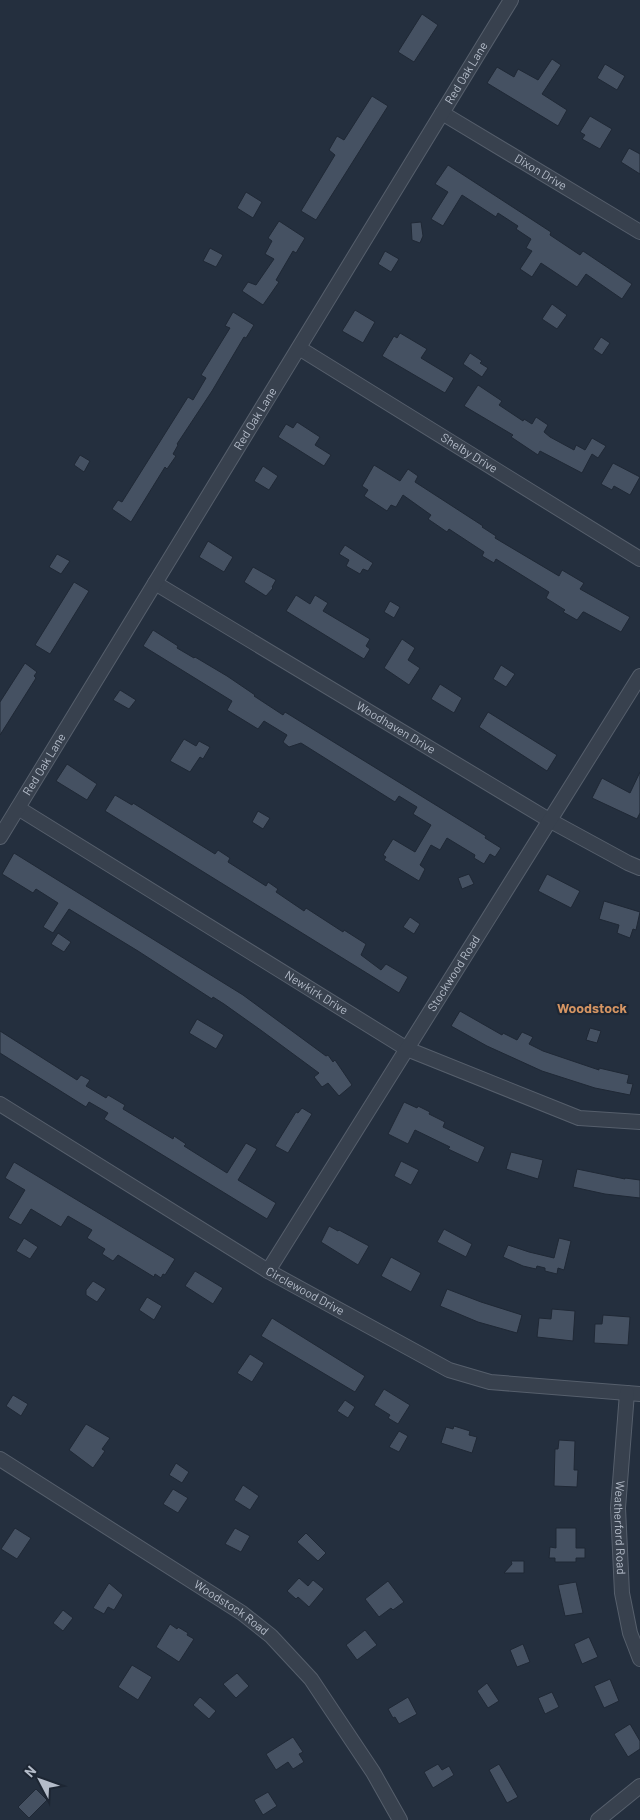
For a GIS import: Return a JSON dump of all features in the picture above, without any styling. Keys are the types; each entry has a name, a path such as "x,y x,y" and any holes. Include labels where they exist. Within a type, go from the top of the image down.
{"street":[{"name":"Red Oak Lane","path":"0,837 511,0"},
{"name":"Dixon Drive","path":"442,113 640,232"},
{"name":"Shelby Drive","path":"299,348 640,559"},
{"name":"Woodhaven Drive","path":"155,583 550,820 640,868"},
{"name":"Stockwood Road","path":"268,1271 640,676"},
{"name":"Newkirk Drive","path":"18,808 406,1049 579,1118 640,1122"},
{"name":"Circlewood Drive","path":"0,1104 268,1271 449,1370 490,1382 633,1393"},
{"name":"Weatherford Road","path":"633,1393 618,1508 622,1593 630,1633 640,1659"},
{"name":"Woodstock Road","path":"0,1459 242,1613 271,1636 311,1679 373,1772 400,1820"},
{"path":"598,1820 640,1786"}],"building":[{"path":"422,14 438,25 414,62 398,52"},
{"path":"552,59 561,65 542,94 567,110 558,126 487,83 497,67 514,77 518,69 538,80"},
{"path":"605,64 625,76 617,90 597,78"},
{"path":"372,96 388,106 316,220 301,211 335,155 329,150 337,136 344,140"},
{"path":"590,116 612,129 600,149 582,139 585,135 580,132"},
{"path":"629,148 640,154 640,174 621,162"},
{"path":"448,165 551,232 550,235 580,255 583,251 632,284 622,299 586,274 577,287 541,263 532,277 520,269 532,251 526,248 531,239 516,229 518,226 498,213 496,217 462,195 443,226 431,219 448,192 435,184"},
{"path":"246,192 262,202 253,218 237,208"},
{"path":"279,221 305,238 296,253 293,251 276,280 279,282 263,305 242,291 248,282 256,285 274,259 265,254 272,241 268,238"},
{"path":"421,222 423,236 420,243 412,240 411,223"},
{"path":"210,248 223,255 216,267 203,261"},
{"path":"385,251 399,259 391,272 378,264"},
{"path":"552,304 567,315 557,329 542,319"},
{"path":"355,310 375,322 363,343 342,331"},
{"path":"233,312 254,325 246,338 244,337 212,391 177,444 173,454 176,456 167,469 165,467 131,522 112,509 118,500 122,502 188,397 193,400 206,378 201,375 230,328 225,326"},
{"path":"400,333 427,349 421,358 454,378 445,393 382,356 394,336 397,338"},
{"path":"601,337 610,343 602,355 593,349"},
{"path":"470,353 482,361 480,363 488,368 482,377 463,364"},
{"path":"478,385 502,401 499,405 523,421 524,419 532,424 536,417 548,425 544,432 574,450 576,445 585,450 592,438 606,446 598,458 592,454 582,473 540,451 538,455 511,437 513,435 464,406"},
{"path":"297,422 320,437 315,445 331,455 324,466 278,437 286,424 293,428"},
{"path":"80,455 90,461 84,472 74,465"},
{"path":"613,463 640,477 630,495 614,486 612,490 601,484"},
{"path":"374,465 400,481 408,469 418,476 415,482 483,526 496,536 495,538 559,576 562,570 584,583 580,589 630,617 621,632 584,612 577,620 563,612 565,610 546,598 549,592 496,559 494,563 482,556 484,552 449,529 447,532 428,519 431,515 403,495 396,507 391,505 387,511 364,496 368,490 362,486"},
{"path":"263,466 278,476 269,490 254,481"},
{"path":"208,541 233,557 224,572 199,557"},
{"path":"345,545 373,563 368,571 363,569 360,574 346,566 349,560 339,554"},
{"path":"57,554 70,561 61,574 49,567"},
{"path":"253,567 276,580 273,588 266,596 244,582"},
{"path":"74,582 89,591 50,654 35,645"},
{"path":"296,595 310,604 315,595 328,603 323,611 370,639 366,646 370,649 364,659 286,611"},
{"path":"390,601 400,607 394,618 384,612"},
{"path":"153,630 178,646 177,648 227,676 283,715 285,712 486,836 485,838 501,848 495,857 490,854 484,864 474,858 475,855 447,838 440,850 431,845 420,865 425,869 419,881 384,860 386,857 383,855 393,839 415,852 431,825 413,814 417,807 399,796 395,802 301,743 289,747 283,742 287,735 264,721 258,729 227,710 232,701 143,646"},
{"path":"402,639 415,648 408,660 420,668 409,685 384,668"},
{"path":"25,663 37,672 34,676 36,678 0,735 0,702"},
{"path":"501,665 515,674 506,687 493,679"},
{"path":"440,684 462,698 454,713 431,699"},
{"path":"120,690 136,700 129,709 113,700"},
{"path":"488,712 557,755 547,771 479,727"},
{"path":"184,739 196,746 199,741 210,747 203,759 200,757 190,772 170,761"},
{"path":"67,764 97,784 87,800 56,781"},
{"path":"640,772 640,813 637,819 592,798 602,778 630,793"},
{"path":"115,795 132,805 133,803 215,854 218,850 230,858 228,862 266,886 268,882 278,889 276,892 304,911 306,908 343,932 344,930 366,944 361,955 381,970 386,964 408,977 399,993 105,811"},
{"path":"258,811 270,818 263,829 252,822"},
{"path":"14,853 243,995 326,1056 328,1055 333,1062 335,1060 352,1085 339,1096 328,1083 322,1087 314,1077 319,1073 224,1004 213,997 212,999 69,909 53,933 43,927 58,903 36,889 33,893 2,874"},
{"path":"469,874 474,884 462,889 458,878"},
{"path":"547,874 580,891 571,908 538,891"},
{"path":"604,901 640,912 636,930 633,929 630,938 617,933 619,925 599,919"},
{"path":"410,917 420,924 414,934 403,927"},
{"path":"58,933 71,942 64,952 51,944"},
{"path":"460,1011 502,1035 503,1033 517,1040 522,1032 533,1037 529,1044 543,1051 599,1070 599,1068 629,1075 627,1083 633,1084 630,1095 595,1088 542,1071 487,1046 451,1026"},
{"path":"197,1019 224,1035 216,1049 189,1033"},
{"path":"590,1028 601,1031 597,1043 586,1040"},
{"path":"0,1031 77,1080 81,1075 90,1080 86,1086 106,1098 108,1095 125,1105 123,1109 173,1139 174,1136 186,1144 184,1146 227,1173 246,1143 257,1149 238,1180 276,1203 267,1219 104,1119 108,1113 89,1102 86,1107 0,1053"},
{"path":"404,1102 430,1112 429,1114 445,1122 443,1127 485,1147 478,1163 448,1149 450,1147 415,1130 408,1144 388,1134"},
{"path":"302,1108 312,1114 288,1153 275,1146 296,1112 298,1113"},
{"path":"511,1152 543,1160 538,1179 506,1169"},
{"path":"401,1161 419,1170 411,1185 394,1176"},
{"path":"14,1162 175,1259 165,1275 163,1274 161,1278 155,1274 154,1277 118,1255 113,1261 102,1254 105,1249 87,1238 92,1230 68,1216 61,1227 31,1209 21,1225 8,1218 25,1190 5,1178"},
{"path":"577,1169 625,1179 640,1180 640,1198 605,1194 573,1187"},
{"path":"329,1226 369,1246 358,1265 321,1242"},
{"path":"444,1229 472,1244 466,1257 437,1242"},
{"path":"24,1238 38,1247 30,1259 16,1251"},
{"path":"559,1238 571,1241 564,1270 558,1268 557,1274 545,1271 545,1268 537,1266 536,1269 523,1266 503,1257 508,1245 554,1258"},
{"path":"391,1257 421,1273 411,1292 381,1276"},
{"path":"195,1271 223,1288 213,1304 185,1286"},
{"path":"93,1281 106,1289 97,1302 86,1295 86,1290"},
{"path":"447,1289 522,1315 517,1333 478,1322 440,1306"},
{"path":"147,1297 162,1306 154,1320 139,1310"},
{"path":"552,1309 575,1311 573,1341 537,1337 539,1318 551,1319"},
{"path":"603,1315 630,1317 628,1345 594,1343 595,1324 602,1324"},
{"path":"272,1318 365,1376 355,1392 261,1336"},
{"path":"250,1354 264,1363 252,1382 237,1373"},
{"path":"384,1389 410,1405 398,1424 388,1418 390,1415 374,1405"},
{"path":"13,1395 28,1404 21,1416 6,1406"},
{"path":"345,1400 355,1407 348,1418 337,1411"},
{"path":"86,1424 110,1438 102,1449 105,1451 93,1468 69,1450"},
{"path":"454,1426 470,1431 469,1435 477,1437 472,1453 441,1443 446,1427 453,1429"},
{"path":"399,1431 408,1436 399,1452 389,1447"},
{"path":"559,1440 575,1441 574,1470 578,1470 577,1487 554,1486 555,1449 558,1449"},
{"path":"176,1463 189,1472 182,1483 169,1475"},
{"path":"243,1485 259,1496 250,1510 234,1500"},
{"path":"173,1489 188,1498 178,1513 163,1504"},
{"path":"15,1528 31,1538 17,1559 1,1549"},
{"path":"235,1528 250,1536 241,1552 225,1544"},
{"path":"556,1528 576,1528 576,1548 585,1548 585,1558 576,1558 576,1562 555,1562 555,1558 549,1558 550,1547 556,1548"},
{"path":"306,1533 326,1553 318,1561 297,1542"},
{"path":"511,1561 524,1561 524,1573 504,1573 512,1564"},
{"path":"299,1578 308,1586 313,1580 324,1589 309,1607 298,1597 296,1599 287,1591"},
{"path":"388,1581 404,1602 393,1610 391,1608 379,1617 365,1599"},
{"path":"576,1582 583,1613 565,1616 558,1585"},
{"path":"109,1583 123,1595 114,1610 108,1607 104,1614 93,1608"},
{"path":"63,1610 73,1618 63,1631 53,1623"},
{"path":"170,1624 188,1633 187,1635 194,1639 179,1662 156,1647"},
{"path":"365,1630 377,1645 357,1660 346,1645"},
{"path":"589,1637 598,1657 582,1664 574,1644"},
{"path":"523,1644 530,1662 517,1667 510,1650"},
{"path":"132,1665 152,1677 138,1700 118,1687"},
{"path":"237,1673 249,1686 236,1698 223,1684"},
{"path":"610,1679 619,1701 604,1708 594,1686"},
{"path":"487,1683 499,1701 488,1708 477,1691"},
{"path":"552,1692 559,1707 545,1714 538,1698"},
{"path":"200,1697 216,1711 209,1719 193,1705"},
{"path":"408,1697 417,1714 399,1724 388,1709"},
{"path":"630,1724 640,1741 640,1749 628,1757 614,1734"},
{"path":"293,1737 303,1752 299,1754 304,1762 293,1769 288,1762 276,1770 266,1754"},
{"path":"438,1764 442,1770 449,1766 454,1775 433,1788 424,1772"},
{"path":"499,1764 518,1797 507,1803 489,1770"},
{"path":"36,1789 47,1800 29,1818 18,1807"},
{"path":"268,1792 277,1806 263,1815 254,1800"}],"district":[{"name":"Woodstock","path":"592,1008"}]}
